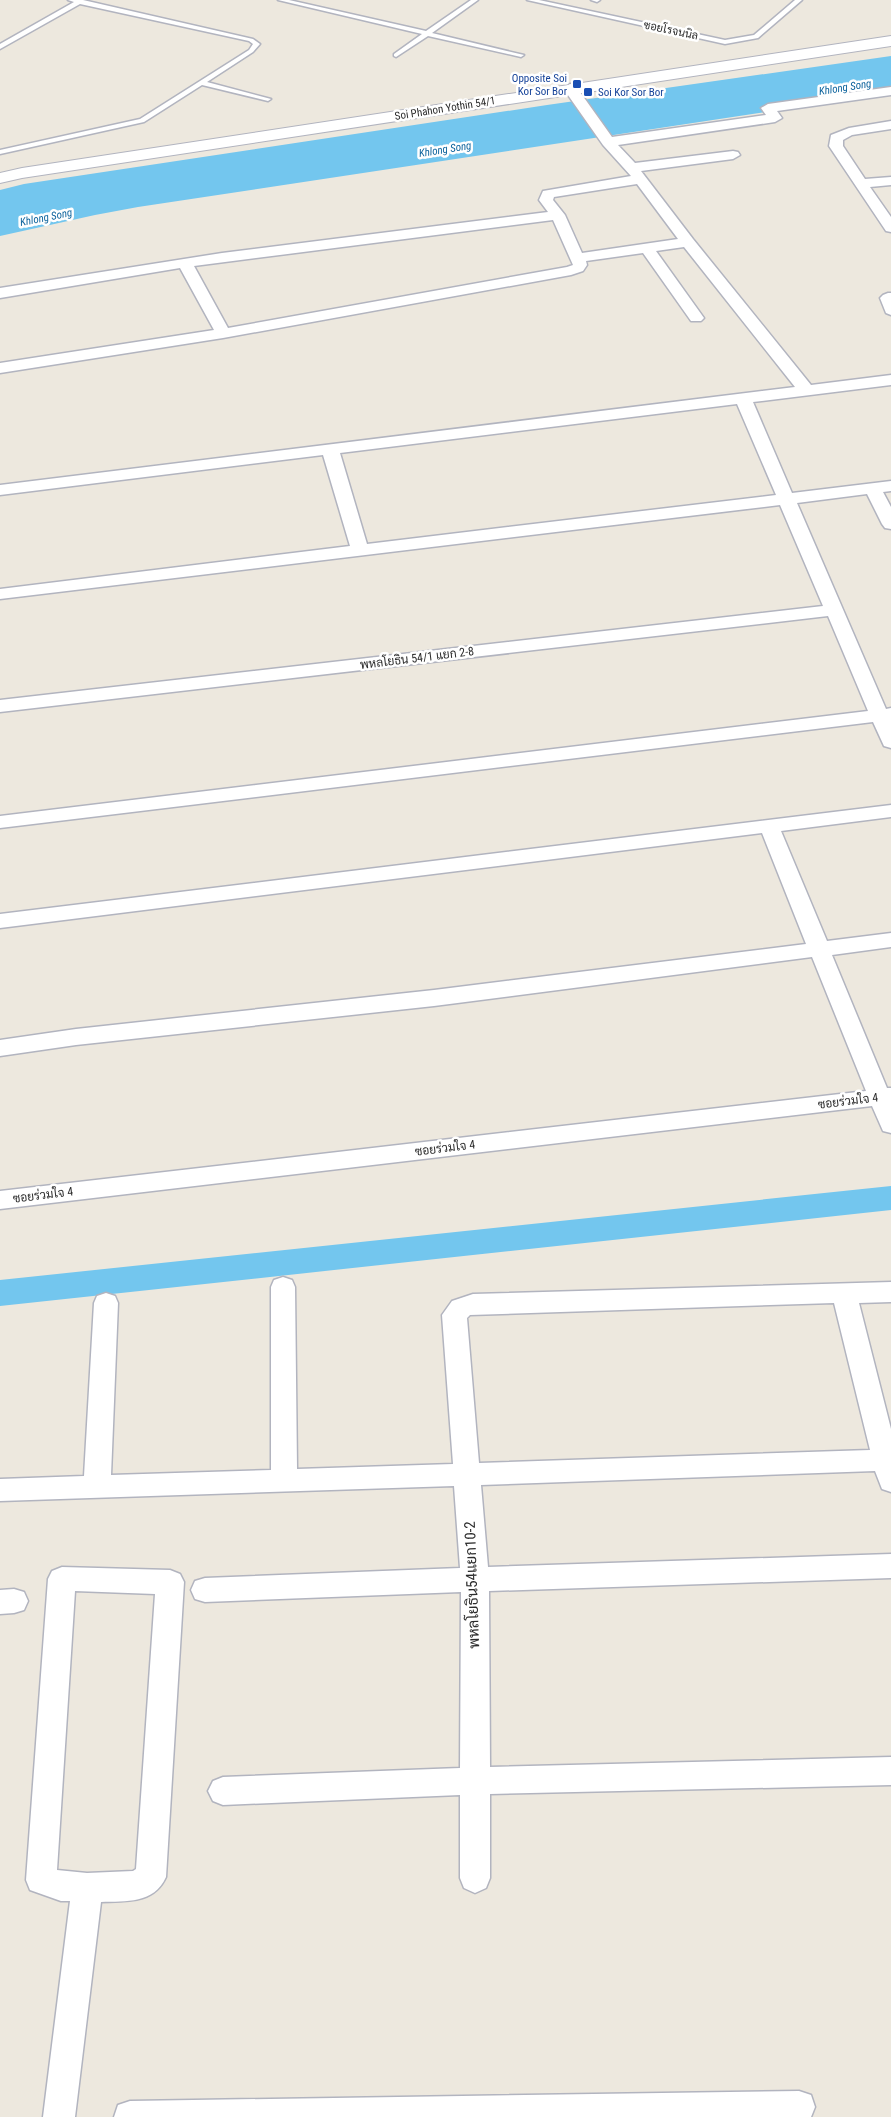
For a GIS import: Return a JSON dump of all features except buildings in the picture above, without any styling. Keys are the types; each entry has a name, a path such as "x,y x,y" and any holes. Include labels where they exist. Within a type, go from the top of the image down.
{"street":[{"name":"Soi Phahon Yothin 54/1","path":"0,178 22,173 573,93 891,41"},
{"path":"604,138 775,118 768,108 891,92"},
{"path":"573,93 604,138 636,173 688,242 807,391"},
{"path":"891,126 849,132 836,138 836,146 863,183 891,228"},
{"path":"0,368 559,274 578,268 580,265 558,214 546,200 548,194 636,173 733,155"},
{"path":"863,183 891,181"},
{"path":"0,293 185,263 558,214"},
{"path":"576,258 688,242"},
{"path":"647,248 696,318"},
{"path":"185,263 223,332"},
{"path":"891,298 888,298 891,310"},
{"path":"0,490 891,380"},
{"path":"743,398 834,610 885,715 891,742"},
{"path":"330,449 360,550"},
{"path":"0,594 891,486"},
{"path":"873,489 891,524"},
{"name":"พหลโยธิน 54/1 แยก 2-8","path":"0,706 834,610"},
{"path":"0,822 885,715"},
{"path":"0,922 891,811"},
{"path":"769,826 885,1097 891,1125"},
{"path":"0,1048 76,1037 434,998 891,940"},
{"name":"ซอยร่วมใจ 4","path":"0,1200 885,1097"},
{"path":"283,1287 284,1480"},
{"path":"0,1490 467,1474 890,1467 844,1294 891,1292"},
{"name":"พหลโยธิน54แยก10-2","path":"475,1878 475,1579 454,1315 461,1308 473,1304 844,1294"},
{"path":"97,1486 106,1303"},
{"path":"205,1590 475,1579 891,1566"},
{"path":"62,1579 170,1582 151,1877 137,1886 87,1888 61,1886 41,1880 62,1579"},
{"path":"223,1791 474,1781 891,1771"},
{"path":"59,2117 87,1888"},
{"path":"130,2117 799,2107"}],"lane":[{"path":"281,0 521,55"},
{"path":"396,55 475,0"},
{"name":"ซอยโรจนนิล","path":"530,0 725,42 756,37 799,0"},
{"path":"0,47 77,1 251,40 257,44 251,51 142,121 1,152"},
{"path":"201,83 268,99"}],"water":[{"name":"Khlong Song","path":"891,56 891,93 138,207 0,236 0,190 24,184 547,105"}],"waterway":[{"path":"0,1293 891,1198"}],"place":[{"name":"Opposite Soi Kor Sor Bor","path":"577,84"},
{"name":"Soi Kor Sor Bor","path":"588,92"}]}
